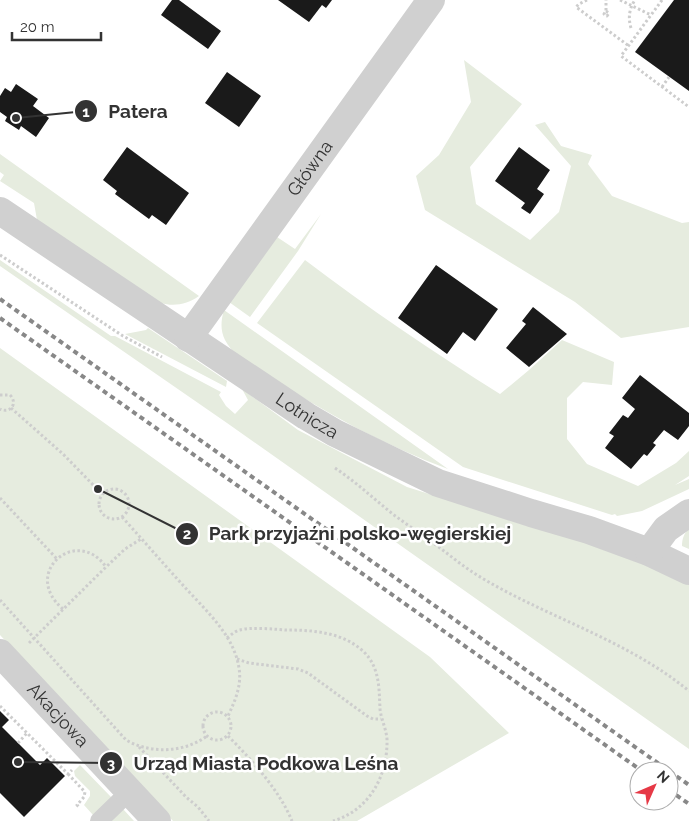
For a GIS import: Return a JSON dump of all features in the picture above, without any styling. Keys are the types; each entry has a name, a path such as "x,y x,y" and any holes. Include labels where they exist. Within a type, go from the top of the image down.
{"street":[{"name":"Główna","path":"188,338 431,0"},
{"name":"Lotnicza","path":"0,211 188,338 335,434 438,483 589,530 649,552 689,571"},
{"path":"649,552 666,529 689,513"},
{"name":"Akacjowa","path":"4,658 157,821"}],"lane":[{"path":"99,821 129,792"}],"path":[{"path":"587,0 578,2 576,8 629,46"},
{"path":"606,0 606,11"},
{"path":"620,0 652,15"},
{"path":"631,28 629,20 631,6 635,0"},
{"path":"662,0 621,56 689,107"},
{"path":"662,87 670,77"},
{"path":"0,255 123,336 166,359"},
{"path":"0,396 6,394 12,398 13,405 4,411 0,409"},
{"path":"11,408 63,454 102,494"},
{"path":"328,463 352,479 394,515 476,574 530,604 632,653 665,673 689,691"},
{"path":"116,489 125,494 128,498 129,508 122,517 112,519 102,514 98,505 102,494 116,489"},
{"path":"0,498 57,559"},
{"path":"122,517 213,619 227,638 237,659 240,682 228,716"},
{"path":"4,658 34,638 125,549 141,539"},
{"path":"63,609 54,601 48,591 47,579 50,568 57,559 64,554 80,550 95,555 106,567"},
{"path":"0,600 126,740 139,747 170,750 184,747 206,736"},
{"path":"227,638 240,630 304,630 327,633 348,641 365,653 375,670 379,682 381,718 387,738 382,776 369,799 356,811 333,821"},
{"path":"237,659 249,663 298,669 308,673 367,716 373,719 381,718"},
{"path":"0,706 85,792 84,797 77,805 83,810"},
{"path":"218,711 228,716 232,726 228,736 215,741 206,736 202,726 207,715 218,711"},
{"path":"18,743 27,733"},
{"path":"228,736 285,805 292,821"},
{"path":"139,747 186,797 198,807 209,821"},
{"path":"68,774 75,767"}],"shaded area":[{"path":"464,60 522,104 470,167 476,204 530,240 559,212 571,166 535,125 545,122 561,146 592,155 588,164 612,196 682,223 689,222 689,327 621,338 575,302 425,210 416,176 439,155 471,102"},
{"path":"0,154 199,296 181,304 161,303 37,220 34,203 0,181 4,175 0,172"},
{"path":"321,214 298,251 250,317 229,302 277,237 295,249"},
{"path":"0,260 111,336 115,336 221,392 219,395 226,406 235,414 248,400 242,389 298,430 407,487 621,554 689,584 689,749 227,423 0,266"},
{"path":"305,260 401,329 500,394 562,340 614,362 612,385 583,382 567,398 567,439 587,464 638,486 676,463 689,451 689,476 675,485 689,479 689,489 642,511 617,516 463,467 257,323"},
{"path":"224,310 448,469 378,439 312,403 244,361 233,351 223,336 222,318"},
{"path":"148,328 227,381 226,387 125,334"},
{"path":"0,348 430,657 509,733 357,821 173,821 0,635"},
{"path":"689,529 689,549 682,546 682,541"},
{"path":"80,765 112,798 93,815 84,805 90,796 90,791 75,776 74,771"},
{"path":"123,809 134,821 110,821"}],"building":[{"path":"172,0 179,0 221,31 208,49 161,15"},
{"path":"278,0 332,0 326,8 322,5 309,22"},
{"path":"674,0 689,0 689,91 635,52"},
{"path":"227,72 261,96 239,127 205,103"},
{"path":"16,84 38,99 33,106 49,118 36,137 21,126 19,130 5,121 7,117 0,112 0,96 5,88 11,92"},
{"path":"127,147 189,193 166,225 152,215 149,219 115,194 117,191 103,180"},
{"path":"519,147 550,170 537,189 544,194 530,214 521,208 525,203 495,181"},
{"path":"436,265 498,309 475,341 463,332 447,354 398,318"},
{"path":"533,307 567,334 529,367 506,348 526,324 522,321"},
{"path":"640,375 689,413 689,426 678,440 664,430 653,443 656,445 647,456 644,454 631,469 605,448 614,436 609,433 623,415 628,418 635,409 622,398"},
{"path":"0,711 9,720 2,727 40,765 47,758 65,776 24,817 0,793"}],"railway":[{"path":"0,299 689,785"},
{"path":"0,318 629,762"},
{"path":"679,797 689,804"}],"place":[{"name":"Patera","path":"16,118"},
{"name":"Park przyjaźni polsko-węgierskiej","path":"98,489"},
{"name":"Urząd Miasta Podkowa Leśna","path":"18,762"}]}
